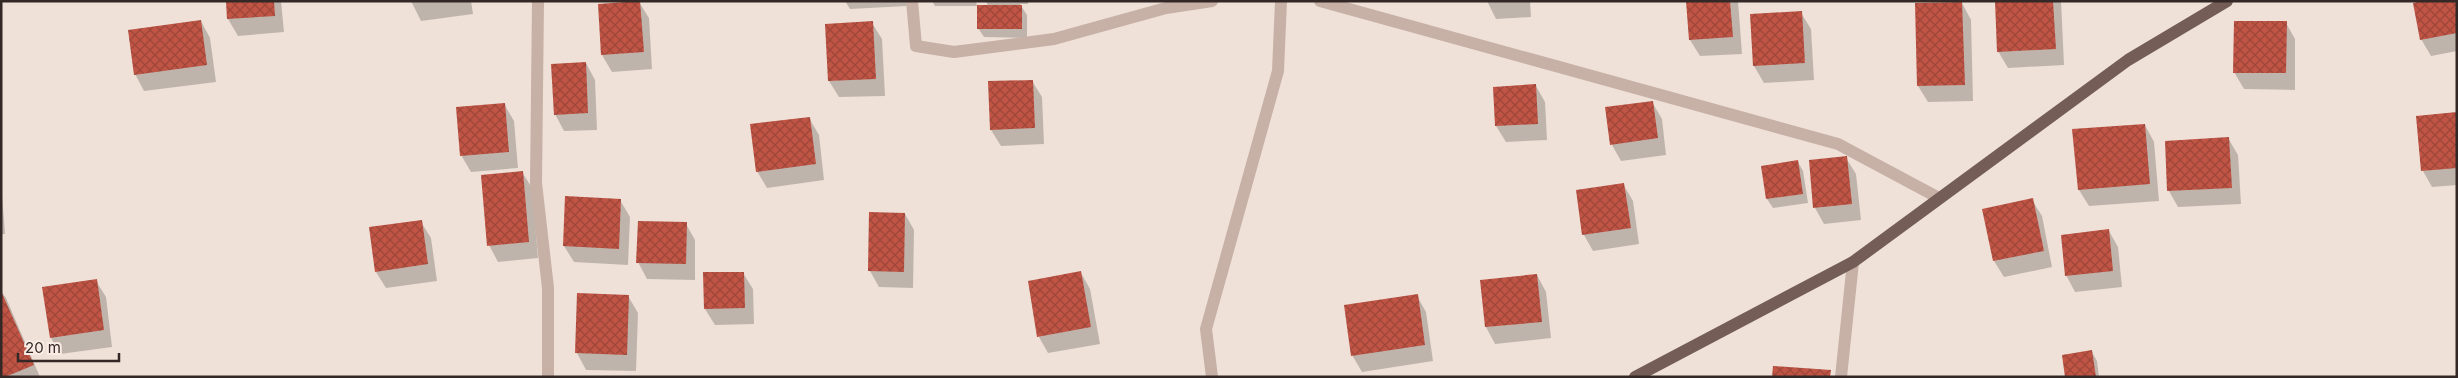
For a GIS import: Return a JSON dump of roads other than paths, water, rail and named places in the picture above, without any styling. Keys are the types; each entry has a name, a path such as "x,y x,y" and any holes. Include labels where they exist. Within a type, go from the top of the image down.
{"main road":[{"path":"1635,377 1853,262 2128,60 2227,1"}],"street":[{"path":"538,1 536,182 548,288 548,377"},
{"path":"912,1 916,46 954,52 1054,39 1166,8 1212,1"},
{"path":"1212,377 1206,329 1278,71 1281,1"},
{"path":"1320,1 1838,144 1939,198"},
{"path":"1841,377 1853,262"}]}
